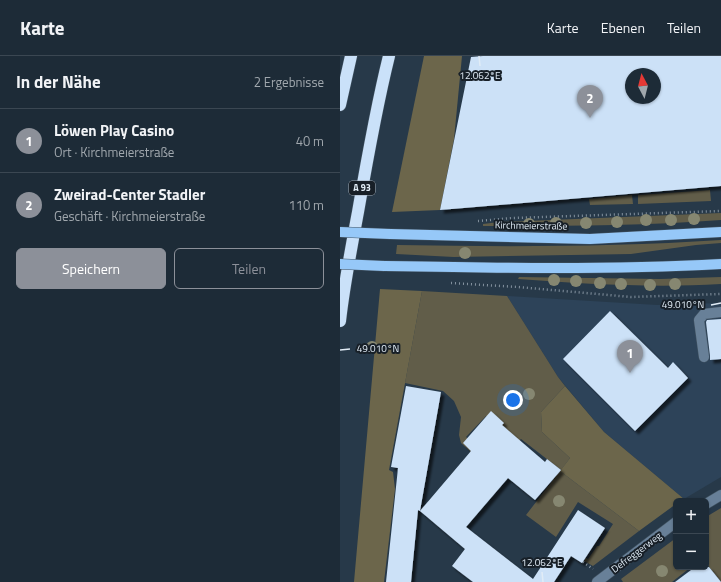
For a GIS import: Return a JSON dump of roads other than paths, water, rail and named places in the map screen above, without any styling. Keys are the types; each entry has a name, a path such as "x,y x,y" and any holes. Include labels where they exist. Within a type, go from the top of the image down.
{"highway":[{"path":"340,105 351,56"},
{"name":"A 93","path":"340,321 342,298 359,202 380,93 389,56"}],"main road":[{"name":"Kirchmeierstraße","path":"340,232 590,239 721,232"},
{"path":"340,264 556,269 655,268 721,264"}],"street":[{"path":"704,357 699,320 704,314 721,312"},
{"path":"709,502 721,495"},
{"name":"Defreggerweg","path":"597,582 673,524"}],"place":[{"name":"Zweirad-Center Stadler","path":"590,118"},
{"name":"Löwen Play Casino","path":"630,373"}]}
